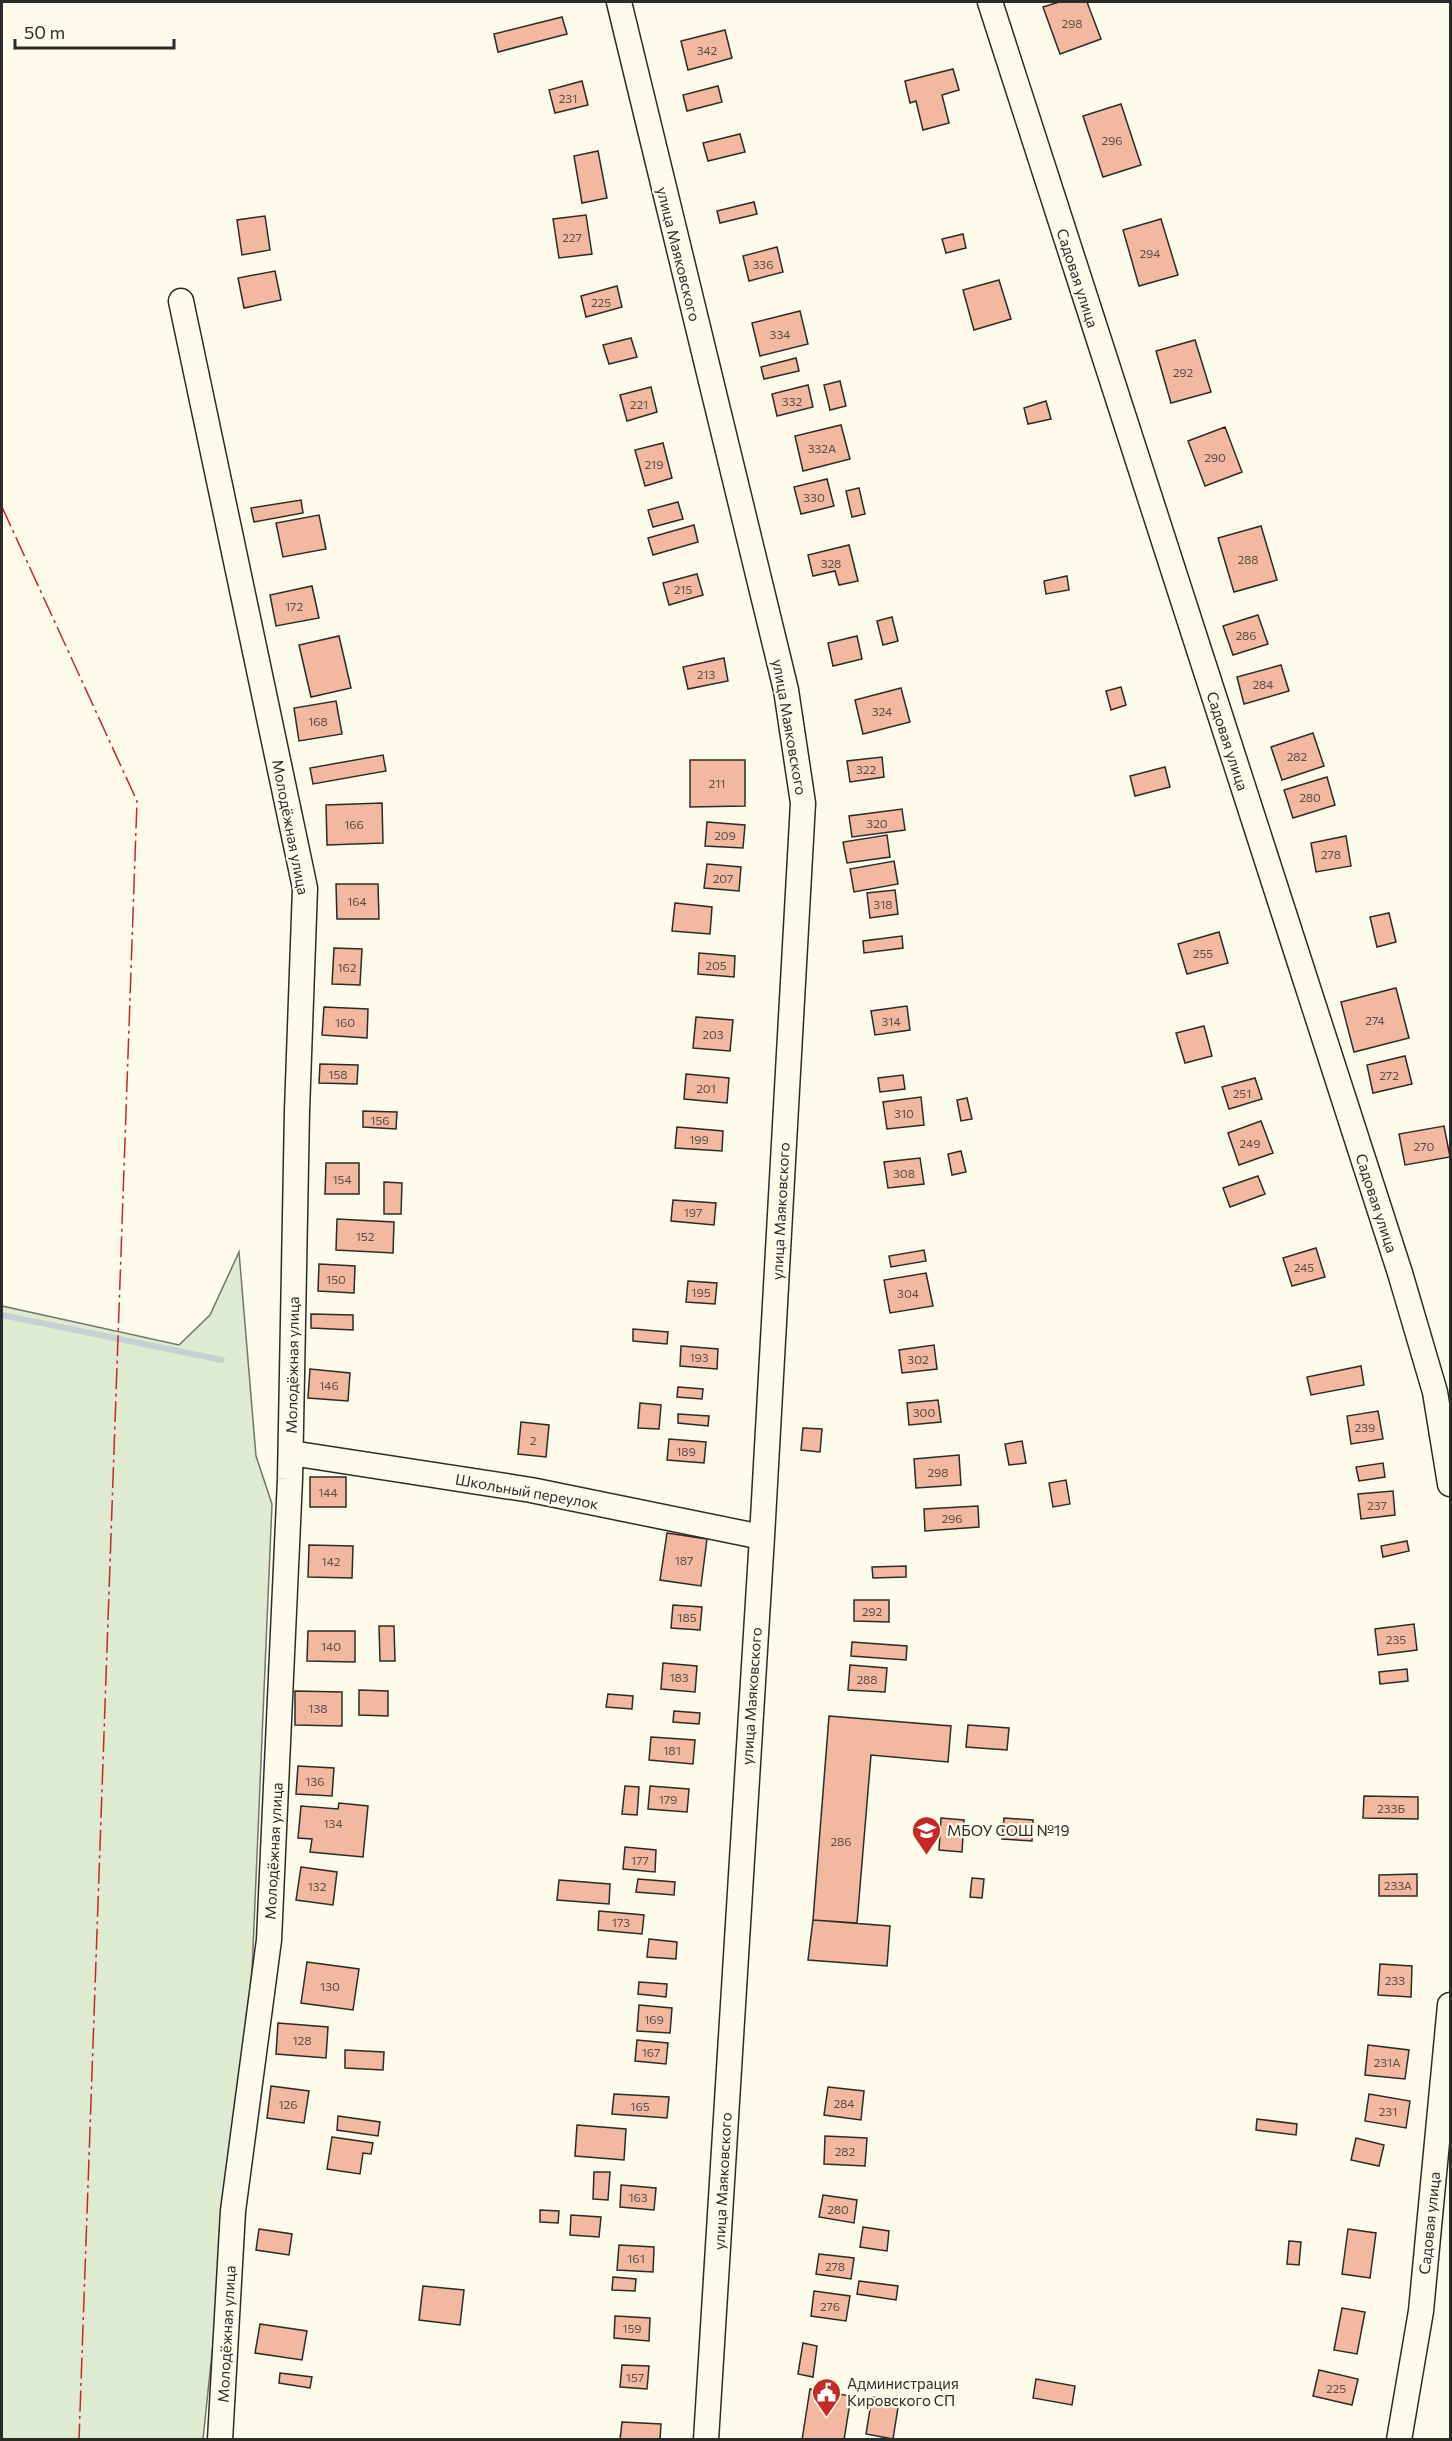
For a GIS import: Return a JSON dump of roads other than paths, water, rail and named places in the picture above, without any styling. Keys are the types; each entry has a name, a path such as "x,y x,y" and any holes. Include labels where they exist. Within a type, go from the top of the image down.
{"street":[{"name":"улица Маяковского","path":"619,2 786,690 803,803 762,1538 706,2439"},
{"name":"Садовая улица","path":"990,2 1400,1273 1435,1392 1450,1484"},
{"name":"Молодёжная улица","path":"181,301 305,888 297,1111 291,1453 269,1940 233,2211 220,2439"},
{"name":"Школьный переулок","path":"291,1453 531,1490 762,1538"},
{"name":"Садовая улица","path":"1399,2439 1421,2311 1450,2005"}],"waterway":[{"path":"2,1315 222,1360"}],"place":[{"name":"МБОУ СОШ №19","path":"926,1856"},
{"name":"Администрация Кировского СП","path":"826,2418"}]}
